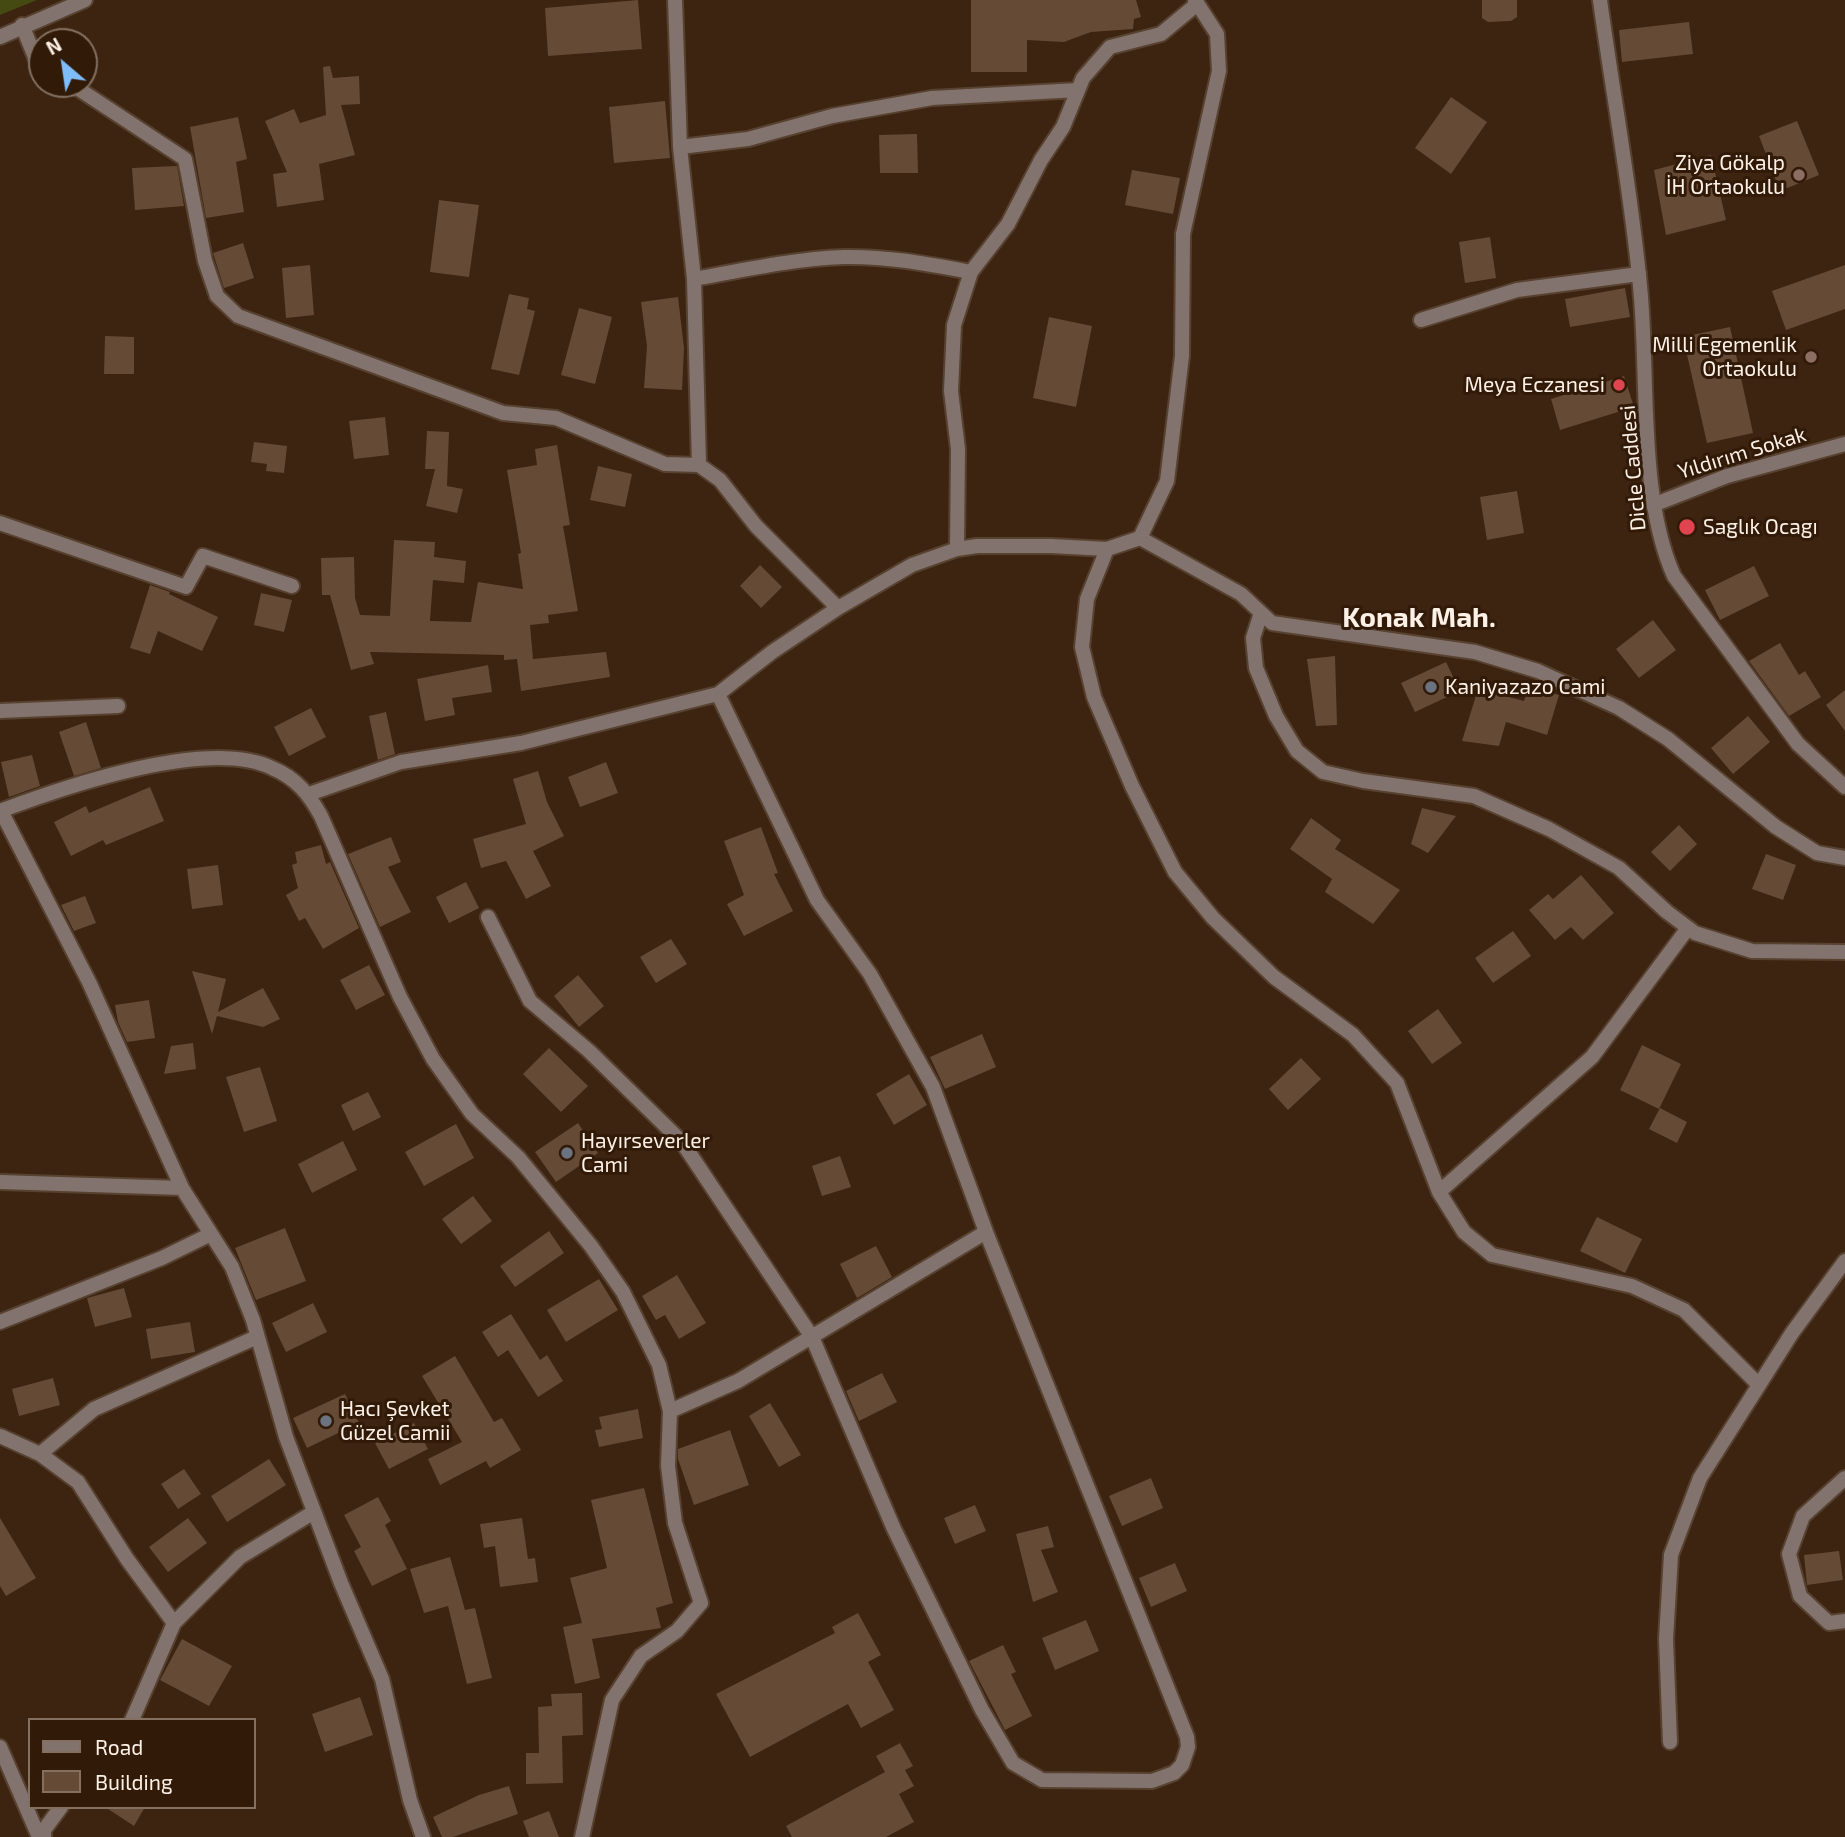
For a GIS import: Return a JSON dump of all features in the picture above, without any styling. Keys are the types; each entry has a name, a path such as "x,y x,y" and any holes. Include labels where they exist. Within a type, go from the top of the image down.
{"street":[{"path":"0,37 22,25 85,0"},
{"path":"676,0 680,148 694,279 699,465"},
{"name":"Dicle Caddesi","path":"1600,0 1639,274 1653,505 1664,553 1674,576 1798,744 1845,787"},
{"path":"309,794 401,762 521,743 718,694 772,652 838,608 912,565 957,549 1051,546 1107,550 1140,538 1167,481 1182,356 1183,234 1219,71 1217,34 1196,2 1161,34 1110,47 1083,78 1063,128 1041,160 1008,224 971,272 954,324 951,391 958,449 960,510 957,549"},
{"path":"22,25 28,40"},
{"path":"680,148 748,139 832,116 932,98 1078,89"},
{"path":"93,98 185,159 205,261 217,296 238,316 492,409 556,418 665,464 699,465 720,480 756,526 838,608"},
{"path":"694,279 795,261 845,257 908,260 971,272"},
{"path":"1421,320 1517,290 1639,274"},
{"name":"Yıldırım Sokak","path":"1653,505 1727,476 1845,444"},
{"path":"0,523 186,587 203,556 292,586"},
{"path":"1140,538 1241,594 1272,623 1475,652 1538,671 1619,708 1668,738 1776,827 1817,853 1845,858"},
{"path":"1107,550 1087,599 1082,647 1094,697 1132,786 1175,872 1213,918 1273,977 1353,1035 1397,1083 1439,1192 1464,1232 1492,1255 1632,1286 1684,1310 1759,1385"},
{"path":"1261,613 1253,638 1256,668 1276,716 1297,751 1322,772 1363,781 1474,796 1549,829 1619,868 1688,928 1752,951 1845,952"},
{"path":"488,917 530,1001 589,1051 682,1142 812,1337 894,1529 982,1710 1013,1763 1042,1780 1139,1783 1174,1773 1186,1755 1187,1737 986,1231 933,1087 870,974 817,900 718,694"},
{"path":"0,711 118,706"},
{"path":"423,1837 410,1800 382,1679 286,1437 257,1337 232,1267 182,1188 89,982 1,811 118,774 162,764 208,760 242,759 271,767 309,794 400,997 433,1059 472,1114 518,1157 591,1246 623,1292 659,1365 670,1412 668,1466 675,1524 701,1603 677,1631 641,1656 612,1700 582,1837"},
{"path":"1439,1192 1592,1057 1688,928"},
{"path":"0,1182 182,1188"},
{"path":"670,1412 738,1381 986,1231"},
{"path":"0,1322 162,1258 211,1234"},
{"path":"1670,1742 1666,1639 1671,1555 1700,1478 1792,1334 1845,1261"},
{"path":"40,1454 94,1409 257,1337"},
{"path":"0,1436 40,1454 78,1482 127,1559 174,1623"},
{"path":"1845,1478 1803,1516 1789,1554 1800,1596 1829,1623 1845,1621"},
{"path":"133,1718 174,1623 240,1557 314,1511"},
{"path":"0,1747 28,1808"},
{"path":"28,1809 41,1837"},
{"path":"41,1837 60,1809"}],"green space":[{"path":"0,0 37,0 0,15"}],"building":[{"path":"638,0 642,49 548,56 545,8"},
{"path":"971,0 1136,0 1141,17 1134,19 1133,29 1091,32 1064,42 1027,40 1027,72 971,72"},
{"path":"1482,0 1517,0 1517,17 1511,21 1488,22 1482,18"},
{"path":"1689,22 1693,54 1622,62 1619,30"},
{"path":"330,66 333,78 359,76 360,104 341,105 355,155 319,164 324,200 277,207 273,174 287,172 265,121 294,109 300,123 326,115 323,67"},
{"path":"1451,97 1487,122 1451,174 1415,148"},
{"path":"665,101 670,158 614,163 609,107"},
{"path":"238,117 247,159 236,162 244,212 206,218 190,127"},
{"path":"1797,121 1819,175 1780,191 1759,136"},
{"path":"917,134 918,173 880,173 879,135"},
{"path":"1711,155 1726,220 1666,235 1654,170"},
{"path":"177,166 184,206 135,210 132,168"},
{"path":"1132,170 1180,178 1173,214 1125,205"},
{"path":"439,200 479,205 469,277 430,272"},
{"path":"1490,237 1496,278 1465,283 1459,242"},
{"path":"243,243 254,278 224,288 213,253"},
{"path":"310,265 314,315 286,318 282,268"},
{"path":"1845,265 1845,309 1786,330 1772,291"},
{"path":"1625,288 1630,317 1570,327 1565,299"},
{"path":"509,294 529,298 527,309 535,311 519,375 491,369"},
{"path":"678,297 684,348 682,390 644,388 647,346 641,302"},
{"path":"579,308 612,317 595,384 561,375"},
{"path":"1049,317 1092,326 1076,407 1033,398"},
{"path":"1730,327 1753,433 1707,443 1683,337"},
{"path":"105,336 134,337 134,374 104,374"},
{"path":"1624,376 1634,407 1560,430 1551,399"},
{"path":"385,417 389,455 354,459 349,421"},
{"path":"427,431 449,432 447,486 463,489 457,513 426,506 435,469 425,469"},
{"path":"254,442 287,446 284,473 266,471 267,464 251,462"},
{"path":"557,445 570,525 563,526 578,611 548,615 549,623 530,625 533,659 606,652 610,677 521,691 517,659 504,660 504,655 370,652 374,664 351,670 330,595 322,595 321,558 354,557 355,598 360,615 390,616 394,540 435,542 434,557 466,561 464,583 433,580 430,621 471,622 478,582 523,589 518,554 521,553 507,470 537,465 535,449"},
{"path":"598,466 632,474 625,507 590,500"},
{"path":"1517,491 1524,533 1487,540 1480,497"},
{"path":"760,565 782,587 761,608 740,586"},
{"path":"1754,566 1769,596 1720,620 1705,590"},
{"path":"150,585 170,592 169,594 218,617 202,651 158,631 150,654 130,648"},
{"path":"261,593 292,600 284,632 254,625"},
{"path":"1653,620 1676,650 1639,678 1616,649"},
{"path":"1780,643 1799,675 1805,671 1821,697 1789,716 1749,661"},
{"path":"1335,656 1337,725 1316,726 1307,659"},
{"name":"Kaniyazazo Cami","path":"1446,662 1460,691 1415,712 1401,683"},
{"path":"488,665 492,692 452,698 455,715 425,721 417,679"},
{"path":"1529,686 1559,695 1547,735 1506,722 1499,746 1462,741 1478,689 1524,701"},
{"path":"1845,690 1845,731 1826,705"},
{"path":"311,708 326,737 289,756 274,727"},
{"path":"386,712 395,754 378,760 369,716"},
{"path":"1748,716 1770,742 1733,774 1711,748"},
{"path":"86,722 101,768 74,776 59,732"},
{"path":"32,755 40,786 9,797 1,762"},
{"path":"606,762 618,793 580,807 568,777"},
{"path":"538,771 547,802 564,836 533,851 551,886 526,899 506,861 481,868 473,839 526,824 513,779"},
{"path":"150,787 164,821 106,845 103,840 71,856 54,822 86,806 89,813"},
{"path":"1422,808 1456,816 1428,853 1411,844"},
{"path":"1311,818 1341,840 1335,849 1400,890 1373,924 1325,892 1332,879 1290,849"},
{"path":"1679,825 1697,844 1670,871 1651,852"},
{"path":"761,827 778,873 774,874 793,911 744,936 727,904 744,895 724,841"},
{"path":"391,837 401,862 388,867 411,912 380,927 348,854"},
{"path":"321,845 326,864 330,862 359,928 323,949 305,918 299,921 286,895 298,888 292,865 297,863 295,852"},
{"path":"1766,854 1796,865 1783,900 1752,889"},
{"path":"218,865 223,905 192,909 187,869"},
{"path":"1581,875 1614,913 1583,940 1571,927 1555,940 1529,910 1548,894 1553,899"},
{"path":"466,882 479,908 449,923 436,897"},
{"path":"85,896 96,923 74,931 61,905"},
{"path":"1513,931 1531,956 1493,983 1475,958"},
{"path":"671,939 687,964 656,983 640,957"},
{"path":"369,965 385,995 356,1010 340,980"},
{"path":"192,971 226,979 218,1012 263,988 280,1019 263,1027 217,1016 212,1034"},
{"path":"578,975 604,1006 579,1027 554,996"},
{"path":"149,1000 155,1038 127,1042 118,1022 115,1005"},
{"path":"1438,1009 1462,1043 1432,1064 1408,1031"},
{"path":"982,1034 996,1067 945,1089 930,1057"},
{"path":"193,1043 196,1069 164,1074 171,1046"},
{"path":"1642,1045 1681,1064 1659,1109 1620,1090"},
{"path":"549,1048 588,1086 561,1112 523,1074"},
{"path":"1301,1058 1321,1079 1288,1110 1269,1089"},
{"path":"260,1067 277,1121 244,1132 226,1077"},
{"path":"909,1074 927,1105 894,1125 876,1094"},
{"path":"368,1092 381,1117 353,1131 341,1105"},
{"path":"1660,1108 1687,1122 1677,1143 1649,1129"},
{"name":"Hayırseverler Cami","path":"578,1123 598,1153 556,1182 535,1152"},
{"path":"456,1124 474,1158 424,1186 405,1152"},
{"path":"343,1141 357,1170 312,1193 298,1164"},
{"path":"840,1156 851,1187 822,1196 812,1166"},
{"path":"473,1196 492,1221 461,1244 442,1219"},
{"path":"1597,1217 1642,1239 1625,1273 1580,1251"},
{"path":"285,1228 306,1281 256,1300 235,1248"},
{"path":"549,1231 564,1253 515,1287 500,1266"},
{"path":"876,1246 892,1277 857,1298 840,1264"},
{"path":"677,1275 706,1323 679,1339 665,1315 656,1320 642,1296"},
{"path":"599,1279 618,1310 566,1342 547,1310"},
{"path":"124,1288 132,1317 95,1327 87,1298"},
{"path":"313,1303 327,1332 286,1352 272,1323"},
{"path":"511,1314 540,1360 547,1355 563,1381 538,1397 508,1350 498,1357 482,1332"},
{"path":"190,1322 195,1352 151,1359 146,1329"},
{"path":"455,1356 494,1422 502,1418 521,1450 490,1468 486,1461 440,1485 428,1459 462,1442 422,1376"},
{"path":"882,1373 897,1402 859,1421 846,1391"},
{"path":"53,1378 60,1405 19,1416 12,1389"},
{"name":"Hacı Şevket Güzel Camii","path":"345,1394 359,1423 307,1448 293,1418"},
{"path":"770,1403 801,1455 779,1467 749,1416"},
{"path":"638,1409 643,1438 599,1447 595,1430 602,1429 599,1417"},
{"path":"414,1423 428,1449 389,1469 375,1443"},
{"path":"730,1430 749,1485 694,1505 678,1459 678,1449"},
{"path":"269,1459 286,1485 227,1522 211,1496"},
{"path":"184,1469 201,1494 178,1509 161,1484"},
{"path":"1151,1478 1163,1508 1122,1526 1109,1496"},
{"path":"644,1488 673,1603 656,1608 661,1628 592,1639 600,1678 575,1684 563,1627 582,1623 570,1578 607,1568 591,1500"},
{"path":"378,1497 391,1521 385,1525 407,1569 372,1586 354,1551 361,1547 344,1515"},
{"path":"975,1505 986,1531 955,1544 944,1518"},
{"path":"0,1518 36,1578 6,1596 0,1586"},
{"path":"188,1518 207,1543 168,1572 149,1547"},
{"path":"522,1518 528,1559 535,1558 538,1582 500,1587 495,1546 484,1548 480,1524"},
{"path":"1048,1526 1054,1547 1041,1550 1058,1592 1033,1602 1016,1534"},
{"path":"1839,1551 1843,1580 1807,1585 1804,1555"},
{"path":"450,1557 465,1610 475,1608 492,1678 467,1684 448,1606 424,1613 410,1569"},
{"path":"1175,1563 1187,1591 1151,1607 1139,1578"},
{"path":"858,1613 881,1655 868,1662 894,1710 861,1728 848,1704 750,1757 716,1694 835,1633 832,1627"},
{"path":"1086,1620 1099,1651 1055,1670 1042,1638"},
{"path":"182,1639 232,1666 209,1706 160,1680"},
{"path":"1003,1645 1016,1672 1011,1674 1032,1716 1005,1730 969,1661"},
{"path":"582,1693 583,1735 562,1736 563,1783 526,1784 526,1753 539,1753 538,1707 552,1706 551,1694"},
{"path":"360,1697 373,1735 325,1752 312,1714"},
{"path":"900,1743 913,1766 905,1770 914,1786 899,1794 914,1822 886,1837 792,1837 786,1826 885,1772 876,1756"},
{"path":"509,1786 518,1814 453,1837 442,1837 433,1817 479,1795"},
{"path":"108,1809 144,1809 134,1826"},
{"path":"549,1811 559,1837 529,1837 523,1821"}],"place":[{"name":"Ziya Gökalp İH Ortaokulu","path":"1799,175"},
{"name":"Milli Egemenlik Ortaokulu","path":"1811,357"},
{"name":"Meya Eczanesi","path":"1619,385"},
{"name":"Saglık Ocagı","path":"1687,527"},
{"name":"Kaniyazazo Cami","path":"1431,687"},
{"name":"Hayırseverler Cami","path":"567,1153"},
{"name":"Hacı Şevket Güzel Camii","path":"326,1421"}],"district":[{"name":"Konak Mah.","path":"1419,618"}]}
